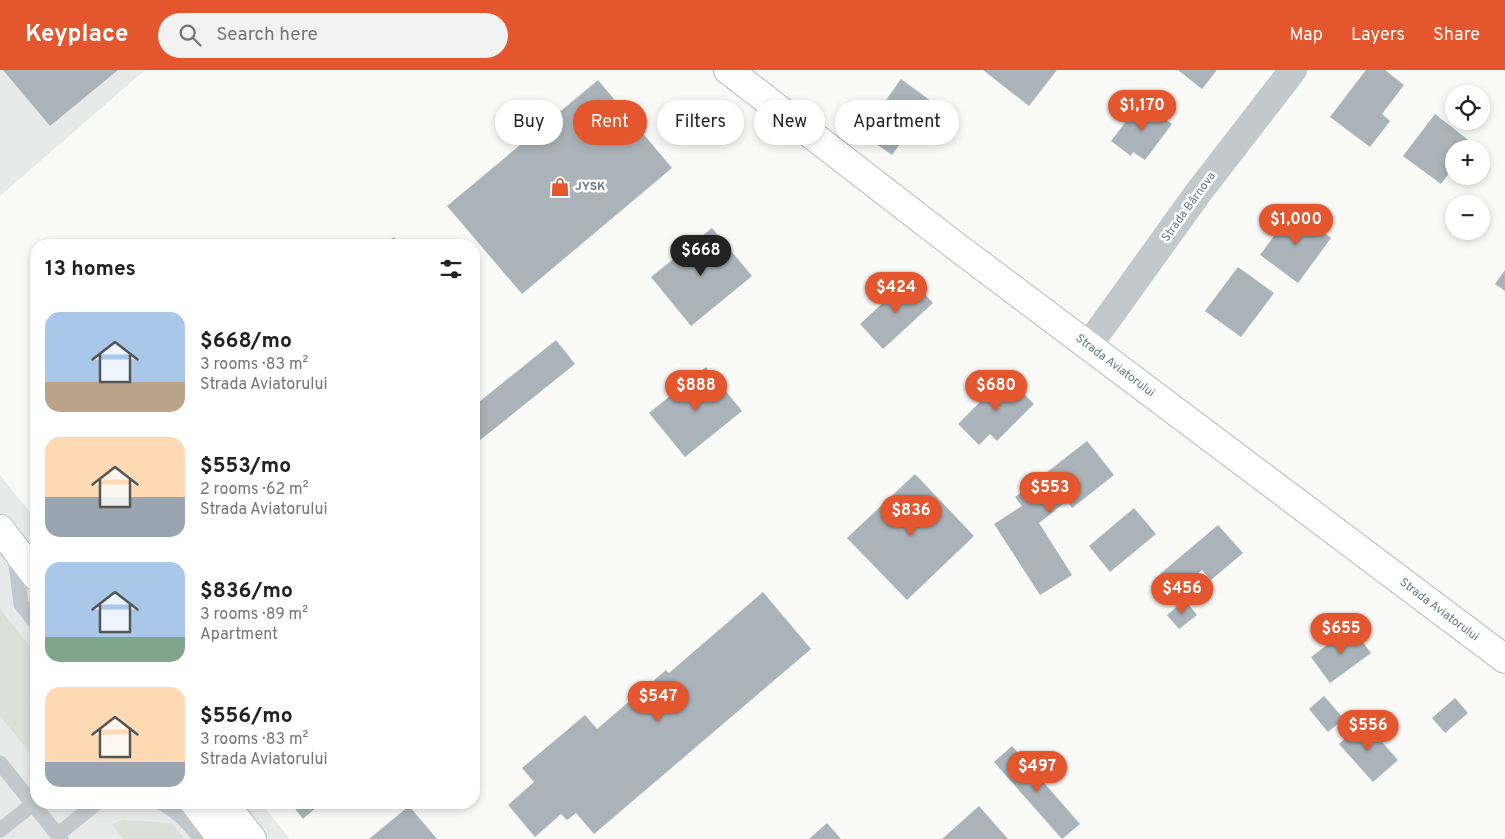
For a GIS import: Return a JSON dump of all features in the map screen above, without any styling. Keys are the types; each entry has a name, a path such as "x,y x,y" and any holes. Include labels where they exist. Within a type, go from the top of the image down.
{"main road":[{"name":"Strada Aviatorului","path":"728,70 1088,346 1505,659"},
{"path":"7,538 30,568"},
{"path":"199,809 222,839"},
{"path":"229,809 252,839"}],"street":[{"name":"Strada Bârnova","path":"1088,346 1198,193 1293,70"}],"lane":[{"path":"7,538 22,604 30,615"},
{"path":"0,763 30,801"},
{"path":"0,830 30,806"},
{"path":"36,809 59,837 90,809"},
{"path":"172,809 189,824 201,839"}],"shaded area":[{"path":"0,70 145,70 0,196"},
{"path":"0,475 30,512 30,809 266,809 290,839 0,839"},
{"path":"0,609 30,646 30,753 0,716"},
{"path":"123,820 171,823 185,839 124,839 112,824"}],"building":[{"path":"3,70 118,70 50,126"},
{"path":"983,70 1057,70 1029,106"},
{"path":"1178,70 1217,70 1202,89"},
{"path":"1366,70 1385,70 1404,85 1382,114 1390,121 1370,147 1330,117"},
{"path":"901,79 930,100 886,100"},
{"name":"JYSK","path":"598,80 615,100 574,100"},
{"name":"JYSK","path":"573,101 573,145 647,145 647,138 672,168 522,294 480,245 480,239 475,239 447,206 520,145 563,145 563,109"},
{"path":"1141,102 1172,124 1145,160 1133,152 1131,156 1111,141"},
{"path":"1435,114 1445,122 1445,130 1455,130 1468,140 1445,140 1445,179 1441,184 1403,156"},
{"path":"878,145 899,145 892,155"},
{"path":"1293,210 1331,238 1298,283 1260,255"},
{"path":"712,228 752,276 691,326 651,277"},
{"path":"1238,267 1274,293 1241,337 1205,311"},
{"path":"1505,270 1505,291 1495,284"},
{"path":"910,278 933,303 883,349 860,324"},
{"path":"556,340 575,364 480,440 480,401"},
{"path":"706,367 742,411 685,457 649,413"},
{"path":"1006,376 1034,404 997,441 990,434 979,445 958,424"},
{"path":"1087,441 1114,475 1072,508 1067,501 1039,523 1072,575 1040,595 994,524 1022,506 1015,497"},
{"path":"915,474 974,536 907,600 847,538"},
{"path":"1134,508 1156,534 1110,572 1089,546"},
{"path":"1218,525 1243,553 1211,580 1202,570 1176,592 1160,574"},
{"path":"763,592 811,649 594,834 576,813 567,820 561,814 535,837 508,805 534,782 522,768 585,715 597,729 666,670 669,673"},
{"path":"1185,600 1197,615 1179,629 1167,615"},
{"path":"1351,627 1371,653 1330,683 1311,657"},
{"path":"1324,696 1344,719 1328,732 1309,709"},
{"path":"1455,698 1468,713 1445,733 1432,718"},
{"path":"1364,722 1398,760 1373,782 1339,744"},
{"path":"1012,746 1080,824 1062,839 994,762"},
{"path":"979,806 1008,839 942,839"},
{"path":"295,809 315,809 303,819"},
{"path":"405,809 412,809 437,839 369,839"},
{"path":"827,823 841,839 809,839"}],"place":[{"name":"JYSK","path":"560,187"}]}
